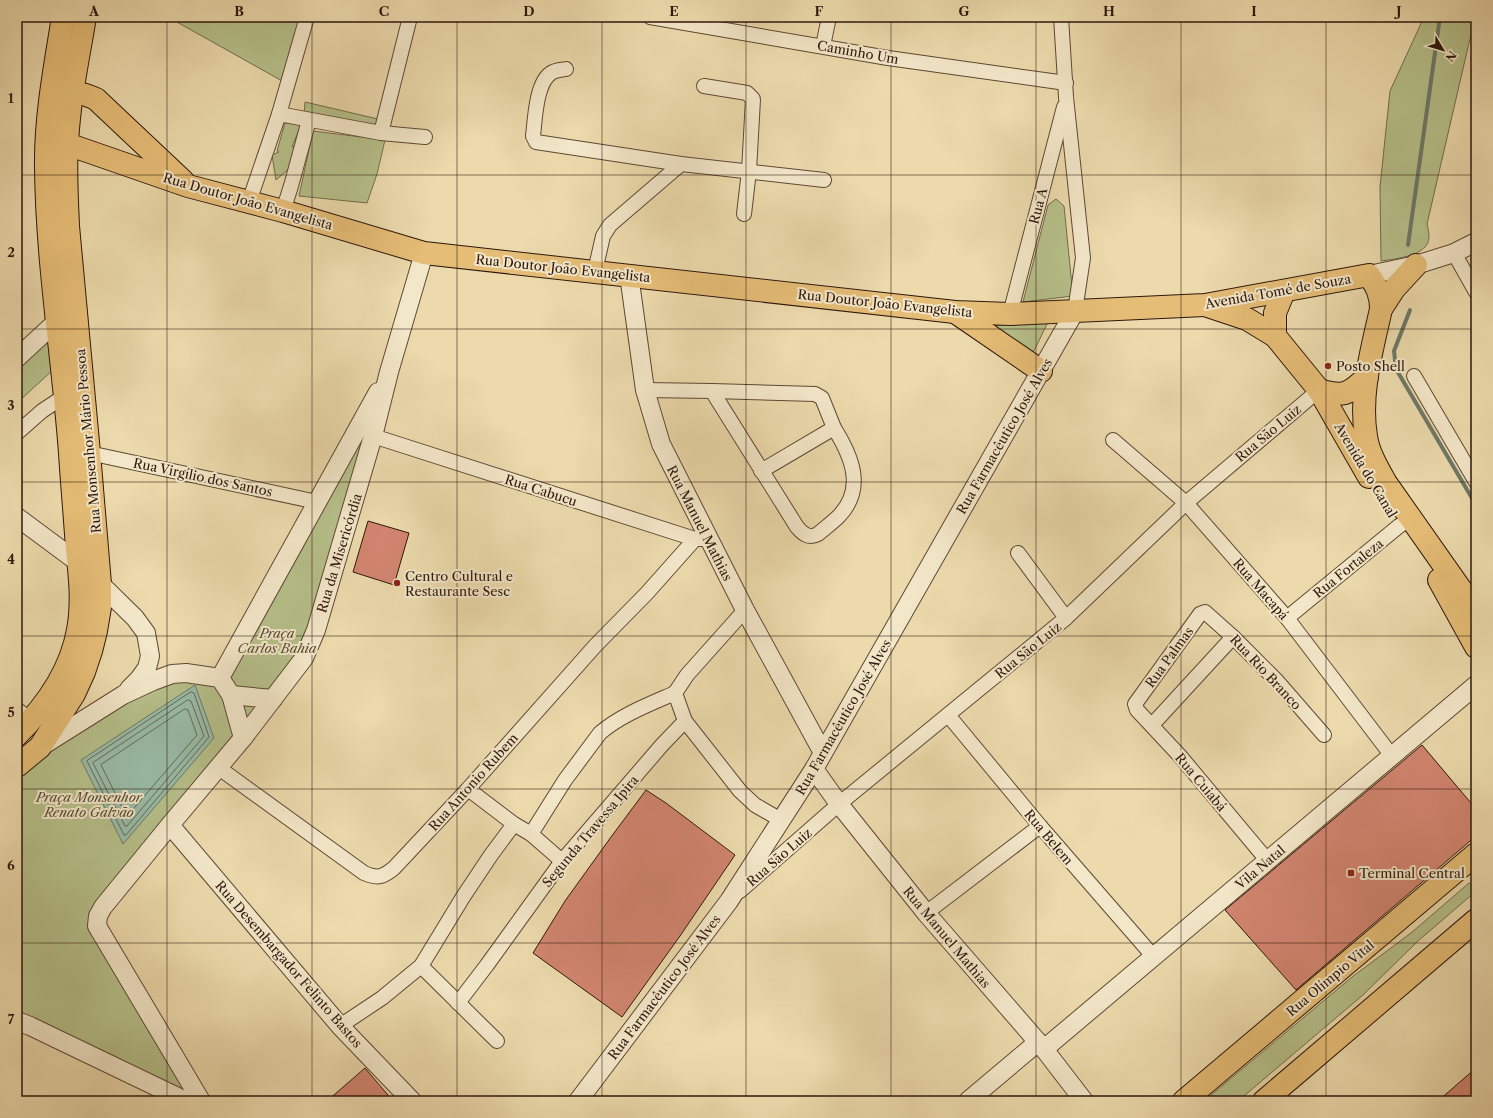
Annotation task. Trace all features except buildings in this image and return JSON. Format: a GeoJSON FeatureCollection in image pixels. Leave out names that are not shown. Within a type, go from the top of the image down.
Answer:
{"type":"FeatureCollection","features":[{"type":"Feature","properties":{"kind":"main road","name":"Rua Monsenhor Mário Pessoa"},"geometry":{"type":"LineString","coordinates":[[17,766],[40,746],[62,713],[84,672],[96,631],[100,607],[100,584],[89,452],[68,226],[51,98],[63,17]]}},
{"type":"Feature","properties":{"kind":"main road","name":"Rua Monsenhor Mário Pessoa"},"geometry":{"type":"LineString","coordinates":[[21,723],[46,700],[62,675],[78,633],[80,617],[81,596],[66,395],[57,321],[46,167],[57,143],[72,92],[85,17]]}},
{"type":"Feature","properties":{"kind":"main road"},"geometry":{"type":"LineString","coordinates":[[51,98],[72,92],[85,94],[96,99],[188,186]]}},
{"type":"Feature","properties":{"kind":"main road","name":"Rua Doutor João Evangelista"},"geometry":{"type":"LineString","coordinates":[[57,143],[188,186],[283,211],[424,253],[955,312],[1010,314],[1074,311]]}},
{"type":"Feature","properties":{"kind":"main road"},"geometry":{"type":"LineString","coordinates":[[1381,309],[1394,288],[1416,266]]}},
{"type":"Feature","properties":{"kind":"main road","name":"Avenida Tomé de Souza"},"geometry":{"type":"LineString","coordinates":[[1074,311],[1205,305],[1370,275]]}},
{"type":"Feature","properties":{"kind":"main road","name":"Avenida do Canal"},"geometry":{"type":"LineString","coordinates":[[1370,275],[1378,288],[1381,298],[1381,309],[1367,377],[1364,415],[1366,437],[1376,465],[1422,555],[1445,590],[1476,647]]}},
{"type":"Feature","properties":{"kind":"main road"},"geometry":{"type":"LineString","coordinates":[[1275,336],[1275,313],[1284,291]]}},
{"type":"Feature","properties":{"kind":"main road","name":"Avenida do Canal"},"geometry":{"type":"LineString","coordinates":[[1205,305],[1247,319],[1275,336],[1319,390],[1366,472],[1476,611]]}},
{"type":"Feature","properties":{"kind":"main road"},"geometry":{"type":"LineString","coordinates":[[955,312],[1041,371]]}},
{"type":"Feature","properties":{"kind":"main road"},"geometry":{"type":"LineString","coordinates":[[1319,390],[1339,395],[1347,393],[1367,377]]}},
{"type":"Feature","properties":{"kind":"main road","name":"Rua Olímpio Vital"},"geometry":{"type":"LineString","coordinates":[[1184,1101],[1472,861]]}},
{"type":"Feature","properties":{"kind":"main road"},"geometry":{"type":"LineString","coordinates":[[1264,1101],[1476,920]]}},
{"type":"Feature","properties":{"kind":"street"},"geometry":{"type":"LineString","coordinates":[[249,202],[279,114],[307,17]]}},
{"type":"Feature","properties":{"kind":"street"},"geometry":{"type":"LineString","coordinates":[[381,133],[410,17]]}},
{"type":"Feature","properties":{"kind":"street","name":"Caminho Um"},"geometry":{"type":"LineString","coordinates":[[650,17],[823,46],[1066,90]]}},
{"type":"Feature","properties":{"kind":"street"},"geometry":{"type":"LineString","coordinates":[[823,46],[828,17]]}},
{"type":"Feature","properties":{"kind":"street","name":"Rua A"},"geometry":{"type":"LineString","coordinates":[[1061,17],[1066,90],[1083,258],[1074,311]]}},
{"type":"Feature","properties":{"kind":"street"},"geometry":{"type":"LineString","coordinates":[[566,69],[552,72],[543,82],[539,94],[533,136],[535,141],[681,164],[824,180]]}},
{"type":"Feature","properties":{"kind":"street"},"geometry":{"type":"LineString","coordinates":[[704,86],[747,93],[753,99],[749,171],[744,214]]}},
{"type":"Feature","properties":{"kind":"street","name":"Rua A"},"geometry":{"type":"LineString","coordinates":[[1010,314],[1066,90]]}},
{"type":"Feature","properties":{"kind":"street"},"geometry":{"type":"LineString","coordinates":[[279,114],[381,133],[425,137]]}},
{"type":"Feature","properties":{"kind":"street"},"geometry":{"type":"LineString","coordinates":[[283,211],[309,120]]}},
{"type":"Feature","properties":{"kind":"street"},"geometry":{"type":"LineString","coordinates":[[595,271],[603,236],[610,225],[681,164]]}},
{"type":"Feature","properties":{"kind":"street","name":"Avenida Tomé de Souza"},"geometry":{"type":"LineString","coordinates":[[1370,275],[1416,266],[1454,253],[1476,242]]}},
{"type":"Feature","properties":{"kind":"street","name":"Rua da Misericórdia"},"geometry":{"type":"LineString","coordinates":[[243,738],[304,658],[316,630],[373,436],[389,372],[424,253]]}},
{"type":"Feature","properties":{"kind":"street"},"geometry":{"type":"LineString","coordinates":[[1454,253],[1476,292]]}},
{"type":"Feature","properties":{"kind":"street","name":"Rua Manuel Mathias"},"geometry":{"type":"LineString","coordinates":[[629,275],[645,390],[661,444],[702,539],[745,610],[823,753]]}},
{"type":"Feature","properties":{"kind":"street","name":"Rua Farmacêutico José Alves"},"geometry":{"type":"LineString","coordinates":[[578,1101],[729,901],[814,769],[1074,311]]}},
{"type":"Feature","properties":{"kind":"street"},"geometry":{"type":"LineString","coordinates":[[17,358],[57,321]]}},
{"type":"Feature","properties":{"kind":"street","name":"Rua da Misericórdia"},"geometry":{"type":"LineString","coordinates":[[220,678],[389,372]]}},
{"type":"Feature","properties":{"kind":"street"},"geometry":{"type":"LineString","coordinates":[[1414,376],[1476,482]]}},
{"type":"Feature","properties":{"kind":"street"},"geometry":{"type":"LineString","coordinates":[[645,390],[712,391],[815,394],[822,398],[834,428],[849,454],[855,478],[854,489],[844,510],[818,534],[808,536],[801,532],[761,471],[712,391]]}},
{"type":"Feature","properties":{"kind":"street","name":"Rua São Luiz"},"geometry":{"type":"LineString","coordinates":[[729,901],[839,804],[1066,618],[1186,502],[1319,390]]}},
{"type":"Feature","properties":{"kind":"street"},"geometry":{"type":"LineString","coordinates":[[17,433],[42,411],[66,395]]}},
{"type":"Feature","properties":{"kind":"street"},"geometry":{"type":"LineString","coordinates":[[761,471],[834,428]]}},
{"type":"Feature","properties":{"kind":"street","name":"Rua Cabucu"},"geometry":{"type":"LineString","coordinates":[[373,436],[702,539]]}},
{"type":"Feature","properties":{"kind":"street","name":"Rua Macapá"},"geometry":{"type":"LineString","coordinates":[[1113,440],[1186,502],[1287,618],[1392,756]]}},
{"type":"Feature","properties":{"kind":"street","name":"Rua Virgílio dos Santos"},"geometry":{"type":"LineString","coordinates":[[89,452],[316,502]]}},
{"type":"Feature","properties":{"kind":"street"},"geometry":{"type":"LineString","coordinates":[[17,517],[78,563],[135,618],[146,633],[150,656],[146,668],[139,679],[123,695]]}},
{"type":"Feature","properties":{"kind":"street","name":"Rua Fortaleza"},"geometry":{"type":"LineString","coordinates":[[1287,618],[1405,522]]}},
{"type":"Feature","properties":{"kind":"street","name":"Rua Antonio Rubem"},"geometry":{"type":"LineString","coordinates":[[219,768],[364,873],[372,876],[385,875],[394,868],[468,789],[595,646],[702,539]]}},
{"type":"Feature","properties":{"kind":"street"},"geometry":{"type":"LineString","coordinates":[[1018,553],[1066,618]]}},
{"type":"Feature","properties":{"kind":"street"},"geometry":{"type":"LineString","coordinates":[[531,834],[565,780],[600,733],[630,714],[675,693],[687,675],[745,610]]}},
{"type":"Feature","properties":{"kind":"street","name":"Rua Rio Branco"},"geometry":{"type":"LineString","coordinates":[[1205,612],[1233,637],[1277,681],[1324,736]]}},
{"type":"Feature","properties":{"kind":"street","name":"Rua Palmas"},"geometry":{"type":"LineString","coordinates":[[1135,704],[1200,614],[1205,612]]}},
{"type":"Feature","properties":{"kind":"street"},"geometry":{"type":"LineString","coordinates":[[1152,725],[1233,637]]}},
{"type":"Feature","properties":{"kind":"street"},"geometry":{"type":"LineString","coordinates":[[40,746],[123,695],[172,674],[198,674],[220,678],[231,695],[243,738],[103,907],[97,921],[97,926],[202,1101]]}},
{"type":"Feature","properties":{"kind":"street","name":"Vila Natal"},"geometry":{"type":"LineString","coordinates":[[968,1101],[1041,1046],[1152,956],[1476,685]]}},
{"type":"Feature","properties":{"kind":"street"},"geometry":{"type":"LineString","coordinates":[[675,693],[685,721],[740,790],[755,805],[781,820]]}},
{"type":"Feature","properties":{"kind":"street"},"geometry":{"type":"LineString","coordinates":[[231,695],[272,699]]}},
{"type":"Feature","properties":{"kind":"street","name":"Rua Cuiabá"},"geometry":{"type":"LineString","coordinates":[[1135,704],[1136,708],[1185,762],[1267,860]]}},
{"type":"Feature","properties":{"kind":"street","name":"Rua Belem"},"geometry":{"type":"LineString","coordinates":[[948,715],[1040,826],[1152,956]]}},
{"type":"Feature","properties":{"kind":"street","name":"Segunda Travessa Ipira"},"geometry":{"type":"LineString","coordinates":[[458,1003],[562,861],[662,744],[685,721]]}},
{"type":"Feature","properties":{"kind":"street","name":"Rua Manuel Mathias"},"geometry":{"type":"LineString","coordinates":[[814,769],[839,804],[926,913],[1041,1046],[1084,1101]]}},
{"type":"Feature","properties":{"kind":"street"},"geometry":{"type":"LineString","coordinates":[[468,789],[514,824],[531,834],[562,861]]}},
{"type":"Feature","properties":{"kind":"street"},"geometry":{"type":"LineString","coordinates":[[340,1026],[382,998],[421,966],[463,897],[514,824]]}},
{"type":"Feature","properties":{"kind":"street","name":"Rua Desembargador Felinto Bastos"},"geometry":{"type":"LineString","coordinates":[[170,825],[340,1026],[412,1101]]}},
{"type":"Feature","properties":{"kind":"street"},"geometry":{"type":"LineString","coordinates":[[926,913],[1040,826]]}},
{"type":"Feature","properties":{"kind":"street"},"geometry":{"type":"LineString","coordinates":[[421,966],[497,1041]]}},
{"type":"Feature","properties":{"kind":"street"},"geometry":{"type":"LineString","coordinates":[[17,1021],[186,1101]]}},
{"type":"Feature","properties":{"kind":"green space"},"geometry":{"type":"Polygon","coordinates":[[[168,17],[305,17],[284,82],[168,17]]]}},
{"type":"Feature","properties":{"kind":"green space"},"geometry":{"type":"Polygon","coordinates":[[[1424,17],[1475,17],[1427,224],[1429,237],[1428,243],[1418,252],[1402,258],[1381,261],[1380,187],[1390,91],[1424,17]]]}},
{"type":"Feature","properties":{"kind":"green space"},"geometry":{"type":"Polygon","coordinates":[[[305,102],[378,119],[377,129],[304,116],[305,102]]]}},
{"type":"Feature","properties":{"kind":"green space"},"geometry":{"type":"Polygon","coordinates":[[[285,123],[301,125],[292,147],[295,146],[291,167],[276,180],[272,155],[279,152],[277,151],[285,123]]]}},
{"type":"Feature","properties":{"kind":"green space"},"geometry":{"type":"Polygon","coordinates":[[[313,131],[385,140],[377,174],[367,203],[299,196],[313,131]]]}},
{"type":"Feature","properties":{"kind":"green space"},"geometry":{"type":"Polygon","coordinates":[[[1056,199],[1064,206],[1073,296],[1023,302],[1048,205],[1056,199]]]}},
{"type":"Feature","properties":{"kind":"green space"},"geometry":{"type":"Polygon","coordinates":[[[1048,322],[1033,353],[989,326],[1048,322]]]}},
{"type":"Feature","properties":{"kind":"green space"},"geometry":{"type":"Polygon","coordinates":[[[49,334],[55,368],[17,403],[17,365],[49,334]]]}},
{"type":"Feature","properties":{"kind":"green space","name":"Praça Monsenhor Renato Galvão"},"geometry":{"type":"Polygon","coordinates":[[[389,372],[316,630],[239,737],[97,915],[201,1101],[17,1018],[17,771],[41,750],[173,677],[222,681],[389,372]]]}},
{"type":"Feature","properties":{"kind":"green space"},"geometry":{"type":"Polygon","coordinates":[[[1469,883],[1475,886],[1475,892],[1418,941],[1363,995],[1238,1101],[1204,1101],[1352,977],[1411,933],[1469,883]]]}},
{"type":"Feature","properties":{"kind":"water"},"geometry":{"type":"Polygon","coordinates":[[[195,685],[214,738],[123,844],[81,760],[195,685]]]}},
{"type":"Feature","properties":{"kind":"waterway"},"geometry":{"type":"LineString","coordinates":[[1408,245],[1440,17]]}},
{"type":"Feature","properties":{"kind":"waterway"},"geometry":{"type":"LineString","coordinates":[[1410,310],[1394,351],[1396,369],[1476,505]]}},
{"type":"Feature","properties":{"kind":"place","name":"Posto Shell"},"geometry":{"type":"Point","coordinates":[1328,366]}},
{"type":"Feature","properties":{"kind":"place","name":"Centro Cultural e Restaurante Sesc"},"geometry":{"type":"Point","coordinates":[397,583]}},
{"type":"Feature","properties":{"kind":"place","name":"Terminal Central"},"geometry":{"type":"Point","coordinates":[1351,873]}},
{"type":"Feature","properties":{"kind":"park label","name":"Praça Carlos Bahia"},"geometry":{"type":"Point","coordinates":[277,640]}}]}
